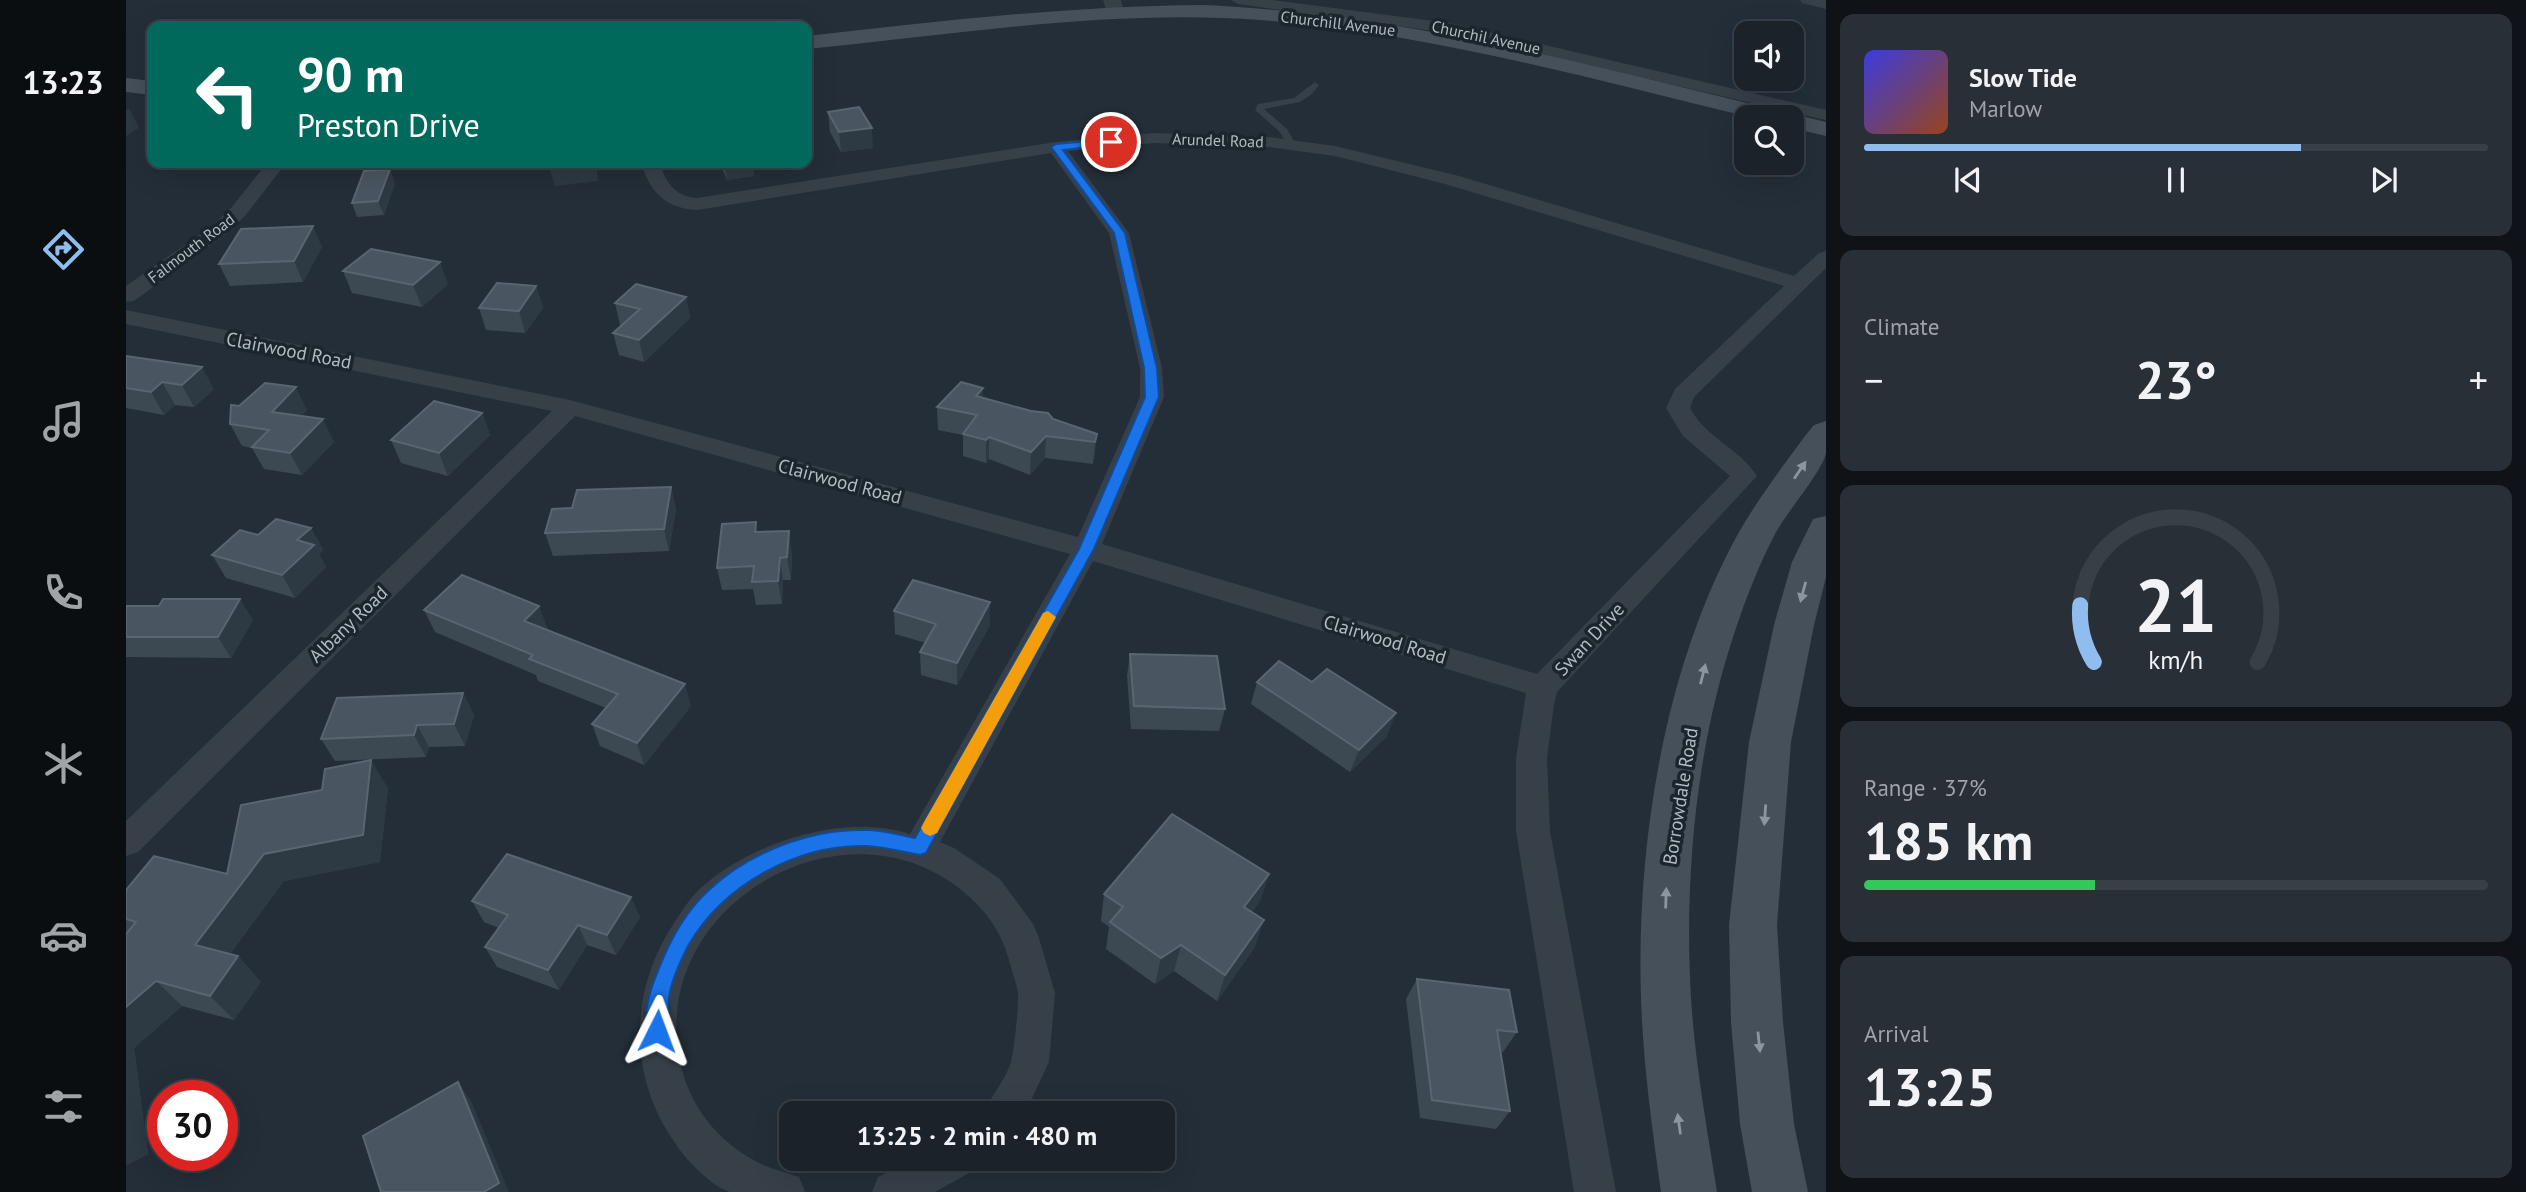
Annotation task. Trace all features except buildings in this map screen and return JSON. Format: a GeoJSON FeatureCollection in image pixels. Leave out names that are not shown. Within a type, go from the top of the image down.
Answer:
{"type":"FeatureCollection","features":[{"type":"Feature","properties":{"kind":"main road"},"geometry":{"type":"LineString","coordinates":[[1044,16],[1088,0]]}},
{"type":"Feature","properties":{"kind":"main road"},"geometry":{"type":"LineString","coordinates":[[1134,0],[1187,12]]}},
{"type":"Feature","properties":{"kind":"main road","name":"Churchill Avenue"},"geometry":{"type":"LineString","coordinates":[[812,42],[1114,6],[1295,17],[1411,33],[1686,89],[1739,105]]}},
{"type":"Feature","properties":{"kind":"main road"},"geometry":{"type":"LineString","coordinates":[[126,85],[147,87]]}},
{"type":"Feature","properties":{"kind":"main road"},"geometry":{"type":"LineString","coordinates":[[1804,124],[1826,129]]}},
{"type":"Feature","properties":{"kind":"main road","name":"Borrowdale Road"},"geometry":{"type":"LineString","coordinates":[[1689,1192],[1671,1066],[1665,971],[1666,892],[1678,785],[1700,688],[1724,603],[1757,533],[1826,432]]}},
{"type":"Feature","properties":{"kind":"main road"},"geometry":{"type":"LineString","coordinates":[[1780,1192],[1767,1124],[1758,1035],[1753,925],[1770,742],[1794,625],[1811,562],[1826,528]]}},
{"type":"Feature","properties":{"kind":"street","name":"Churchil Avenue"},"geometry":{"type":"LineString","coordinates":[[1238,0],[1449,28],[1686,89],[1826,115]]}},
{"type":"Feature","properties":{"kind":"street"},"geometry":{"type":"LineString","coordinates":[[1807,0],[1826,4]]}},
{"type":"Feature","properties":{"kind":"street","name":"Arundel Road"},"geometry":{"type":"LineString","coordinates":[[651,168],[665,197],[677,202],[692,203],[743,198],[1056,147],[1138,139],[1183,138],[1291,145],[1387,162],[1796,283]]}},
{"type":"Feature","properties":{"kind":"street"},"geometry":{"type":"LineString","coordinates":[[920,847],[1086,549],[1149,408],[1153,382],[1119,233],[1056,147]]}},
{"type":"Feature","properties":{"kind":"street","name":"Falmouth Road"},"geometry":{"type":"LineString","coordinates":[[126,296],[219,230],[238,212],[273,168]]}},
{"type":"Feature","properties":{"kind":"street","name":"Swan Drive"},"geometry":{"type":"LineString","coordinates":[[1595,1192],[1533,831],[1530,798],[1537,712],[1544,687],[1744,476],[1735,465],[1699,441],[1684,422],[1678,408],[1683,394],[1826,257]]}},
{"type":"Feature","properties":{"kind":"street","name":"Clairwood Road"},"geometry":{"type":"LineString","coordinates":[[126,317],[570,407],[1086,549],[1544,687]]}},
{"type":"Feature","properties":{"kind":"street","name":"Albany Road"},"geometry":{"type":"LineString","coordinates":[[126,842],[570,407]]}},
{"type":"Feature","properties":{"kind":"street"},"geometry":{"type":"LineString","coordinates":[[784,1192],[761,1187],[708,1154],[672,1107],[656,1050],[659,993],[681,940],[716,896],[761,863],[813,844],[867,838],[920,847],[967,870],[1005,905],[1030,953],[1039,1007],[1029,1064],[1009,1101]]}},
{"type":"Feature","properties":{"kind":"street"},"geometry":{"type":"LineString","coordinates":[[892,1192],[932,1171]]}},
{"type":"Feature","properties":{"kind":"lane"},"geometry":{"type":"LineString","coordinates":[[1291,145],[1284,131],[1259,110],[1266,104],[1296,102],[1306,98],[1315,85]]}},
{"type":"Feature","properties":{"kind":"slow traffic"},"geometry":{"type":"LineString","coordinates":[[930,828],[1048,617]]}},
{"type":"Feature","properties":{"kind":"route"},"geometry":{"type":"LineString","coordinates":[[657,1031],[659,993],[681,940],[716,896],[761,863],[813,844],[867,838],[920,847],[1086,549],[1149,408],[1153,382],[1119,233],[1108,214],[1056,147],[1111,142]]}}]}
